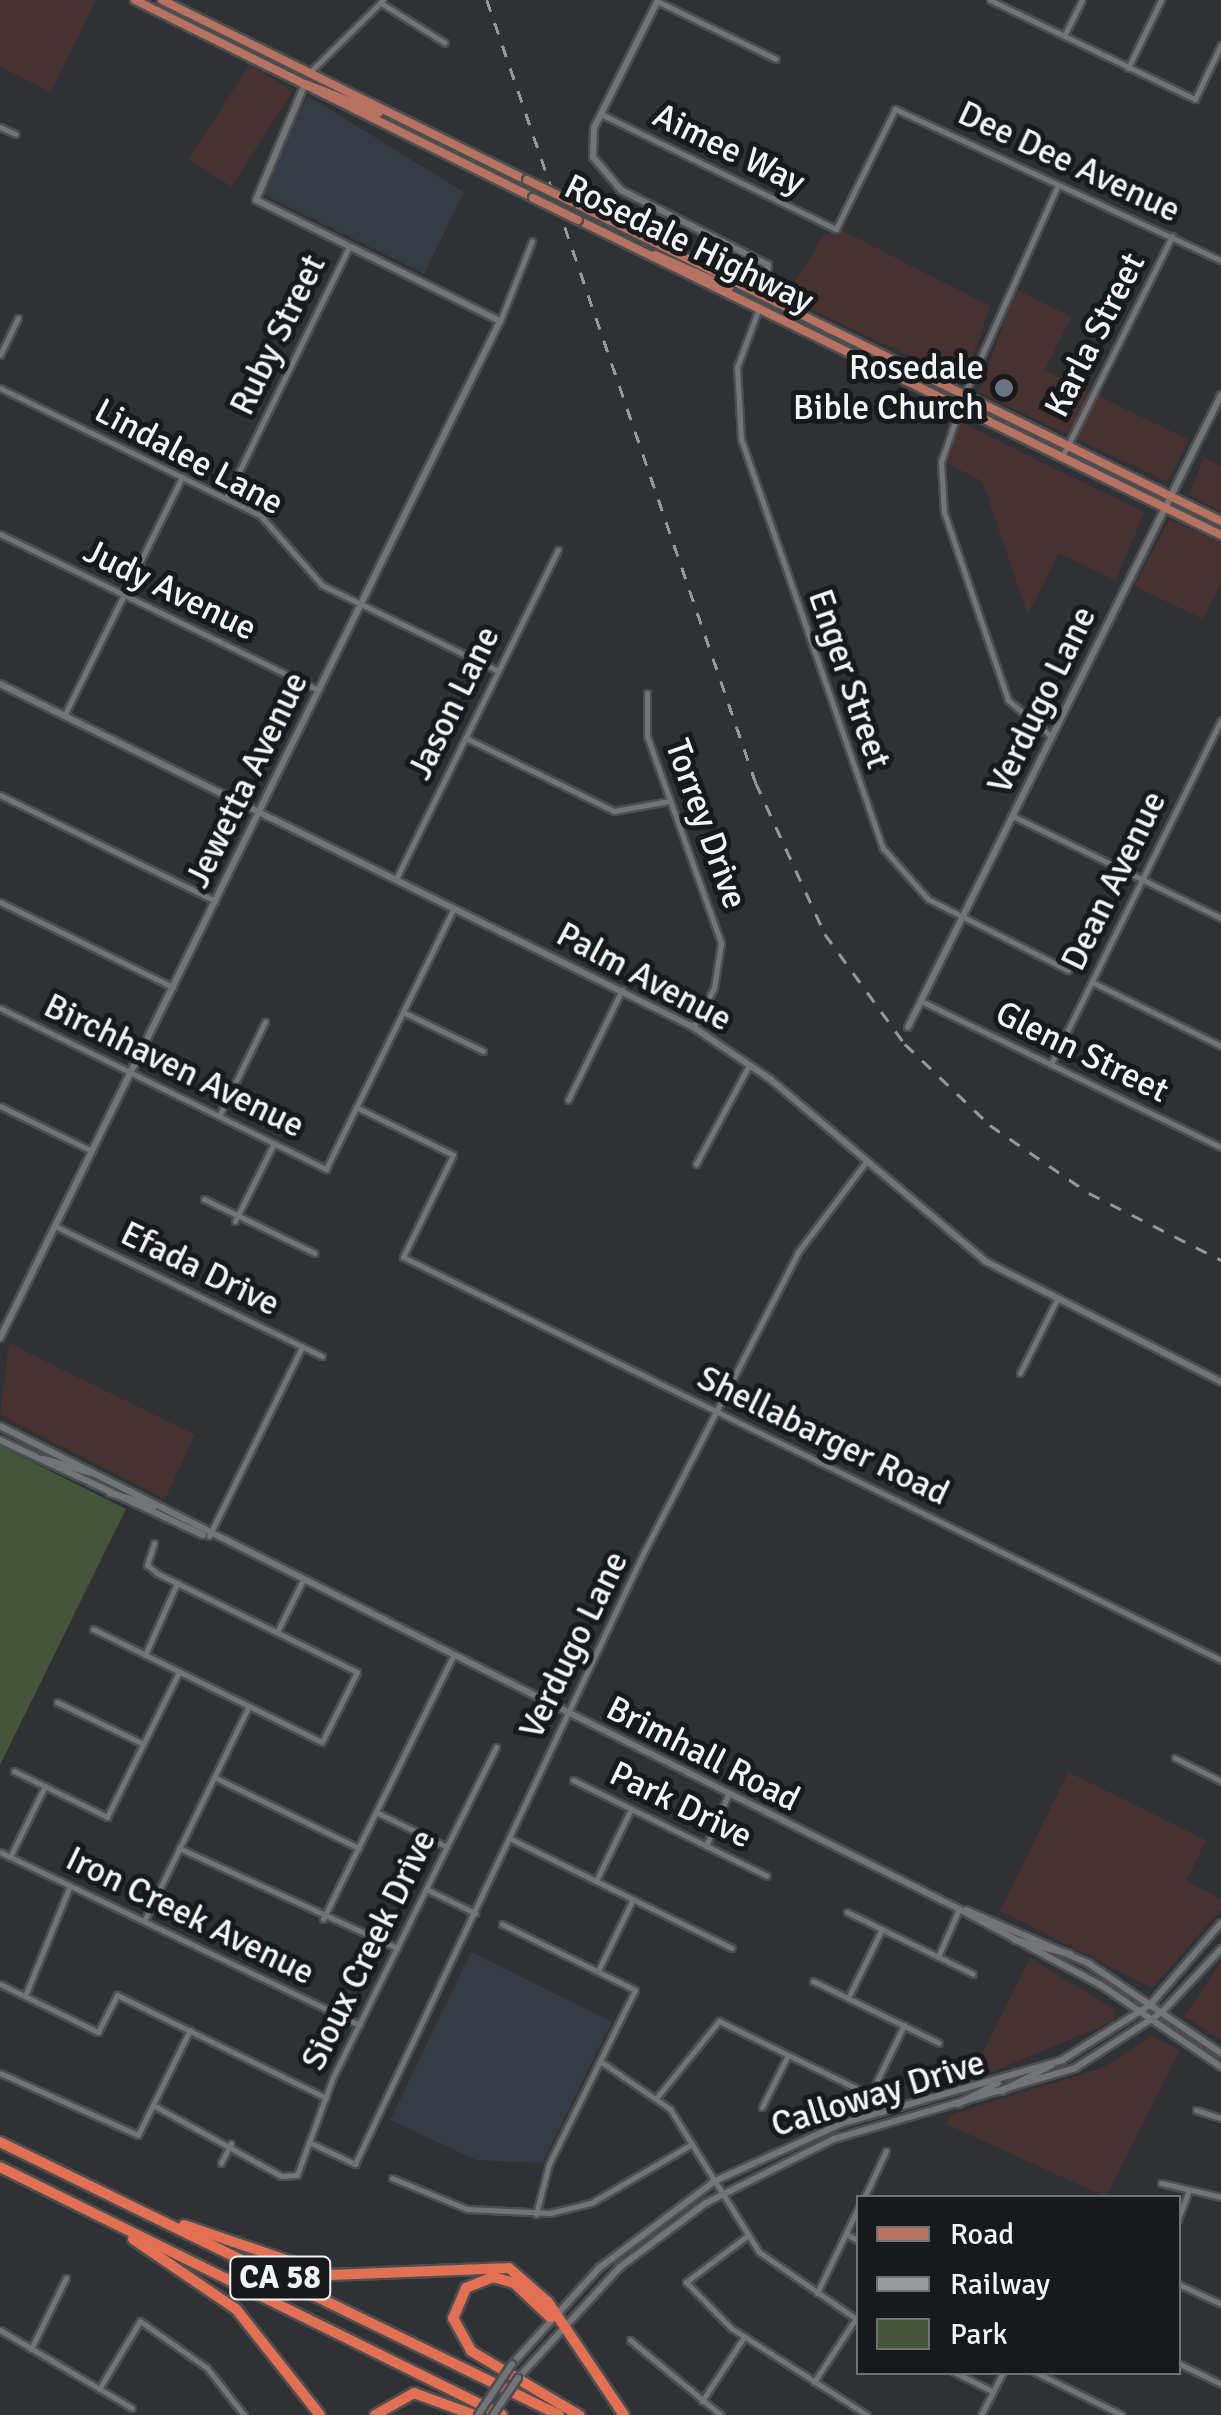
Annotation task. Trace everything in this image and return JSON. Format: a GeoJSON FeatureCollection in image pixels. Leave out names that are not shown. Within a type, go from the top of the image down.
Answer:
{"type":"FeatureCollection","features":[{"type":"Feature","properties":{"kind":"highway","name":"CA 58"},"geometry":{"type":"LineString","coordinates":[[0,2142],[560,2415]]}},
{"type":"Feature","properties":{"kind":"highway","name":"CA 58"},"geometry":{"type":"LineString","coordinates":[[0,2167],[502,2415]]}},
{"type":"Feature","properties":{"kind":"highway"},"geometry":{"type":"LineString","coordinates":[[126,2204],[330,2276],[503,2266],[562,2323],[624,2415]]}},
{"type":"Feature","properties":{"kind":"highway"},"geometry":{"type":"LineString","coordinates":[[108,2222],[226,2300],[320,2415]]}},
{"type":"Feature","properties":{"kind":"highway"},"geometry":{"type":"LineString","coordinates":[[553,2314],[514,2283],[493,2277],[466,2288],[453,2318],[471,2351],[579,2415]]}},
{"type":"Feature","properties":{"kind":"highway"},"geometry":{"type":"LineString","coordinates":[[375,2415],[407,2393],[476,2415]]}},
{"type":"Feature","properties":{"kind":"main road","name":"Rosedale Highway"},"geometry":{"type":"LineString","coordinates":[[134,0],[1221,534]]}},
{"type":"Feature","properties":{"kind":"main road","name":"Rosedale Highway"},"geometry":{"type":"LineString","coordinates":[[162,0],[1221,521]]}},
{"type":"Feature","properties":{"kind":"main road"},"geometry":{"type":"LineString","coordinates":[[228,46],[310,72]]}},
{"type":"Feature","properties":{"kind":"main road"},"geometry":{"type":"LineString","coordinates":[[305,84],[434,135]]}},
{"type":"Feature","properties":{"kind":"main road"},"geometry":{"type":"LineString","coordinates":[[646,254],[764,297]]}},
{"type":"Feature","properties":{"kind":"main road"},"geometry":{"type":"LineString","coordinates":[[758,308],[834,332]]}},
{"type":"Feature","properties":{"kind":"main road"},"geometry":{"type":"LineString","coordinates":[[881,368],[964,395]]}},
{"type":"Feature","properties":{"kind":"main road"},"geometry":{"type":"LineString","coordinates":[[960,406],[1014,421]]}},
{"type":"Feature","properties":{"kind":"street"},"geometry":{"type":"LineString","coordinates":[[764,297],[772,276],[766,264],[606,179],[592,148],[600,114],[658,0],[776,60]]}},
{"type":"Feature","properties":{"kind":"street"},"geometry":{"type":"LineString","coordinates":[[990,0],[1195,99],[1221,45]]}},
{"type":"Feature","properties":{"kind":"street"},"geometry":{"type":"LineString","coordinates":[[1064,36],[1082,0]]}},
{"type":"Feature","properties":{"kind":"street"},"geometry":{"type":"LineString","coordinates":[[1128,68],[1161,0]]}},
{"type":"Feature","properties":{"kind":"street"},"geometry":{"type":"LineString","coordinates":[[310,72],[382,1],[444,43]]}},
{"type":"Feature","properties":{"kind":"street"},"geometry":{"type":"LineString","coordinates":[[305,84],[256,200],[500,321]]}},
{"type":"Feature","properties":{"kind":"street","name":"Dee Dee Avenue"},"geometry":{"type":"LineString","coordinates":[[836,230],[896,109],[1057,188],[1221,260]]}},
{"type":"Feature","properties":{"kind":"street","name":"Aimee Way"},"geometry":{"type":"LineString","coordinates":[[600,114],[836,230]]}},
{"type":"Feature","properties":{"kind":"street"},"geometry":{"type":"LineString","coordinates":[[0,126],[16,134]]}},
{"type":"Feature","properties":{"kind":"street"},"geometry":{"type":"LineString","coordinates":[[964,395],[1057,188]]}},
{"type":"Feature","properties":{"kind":"street","name":"Karla Street"},"geometry":{"type":"LineString","coordinates":[[1062,456],[1172,236]]}},
{"type":"Feature","properties":{"kind":"street","name":"Jewetta Avenue"},"geometry":{"type":"LineString","coordinates":[[0,1338],[500,321],[532,241]]}},
{"type":"Feature","properties":{"kind":"street","name":"Ruby Street"},"geometry":{"type":"LineString","coordinates":[[226,498],[349,247]]}},
{"type":"Feature","properties":{"kind":"street","name":"Enger Street"},"geometry":{"type":"LineString","coordinates":[[758,308],[736,381],[741,439],[876,835],[906,881],[962,918],[1068,970]]}},
{"type":"Feature","properties":{"kind":"street"},"geometry":{"type":"LineString","coordinates":[[0,355],[18,318]]}},
{"type":"Feature","properties":{"kind":"street","name":"Lindalee Lane"},"geometry":{"type":"LineString","coordinates":[[0,388],[226,498],[277,528],[316,580],[498,672]]}},
{"type":"Feature","properties":{"kind":"street","name":"Verdugo Lane"},"geometry":{"type":"LineString","coordinates":[[908,1028],[1221,395]]}},
{"type":"Feature","properties":{"kind":"street"},"geometry":{"type":"LineString","coordinates":[[960,406],[941,462],[944,512],[1008,700],[1052,737]]}},
{"type":"Feature","properties":{"kind":"street"},"geometry":{"type":"LineString","coordinates":[[64,716],[182,477]]}},
{"type":"Feature","properties":{"kind":"street","name":"Judy Avenue"},"geometry":{"type":"LineString","coordinates":[[0,534],[318,690]]}},
{"type":"Feature","properties":{"kind":"street","name":"Jason Lane"},"geometry":{"type":"LineString","coordinates":[[396,879],[558,550]]}},
{"type":"Feature","properties":{"kind":"street","name":"Palm Avenue"},"geometry":{"type":"LineString","coordinates":[[0,684],[693,1026],[750,1064],[966,1248],[1056,1301],[1221,1382]]}},
{"type":"Feature","properties":{"kind":"street","name":"Torrey Drive"},"geometry":{"type":"LineString","coordinates":[[647,693],[645,727],[720,943],[714,988],[693,1026]]}},
{"type":"Feature","properties":{"kind":"street","name":"Dean Avenue"},"geometry":{"type":"LineString","coordinates":[[1051,1064],[1221,720]]}},
{"type":"Feature","properties":{"kind":"street"},"geometry":{"type":"LineString","coordinates":[[465,738],[614,811],[669,801]]}},
{"type":"Feature","properties":{"kind":"street"},"geometry":{"type":"LineString","coordinates":[[1,798],[215,901]]}},
{"type":"Feature","properties":{"kind":"street"},"geometry":{"type":"LineString","coordinates":[[1013,816],[1221,918]]}},
{"type":"Feature","properties":{"kind":"street"},"geometry":{"type":"LineString","coordinates":[[0,902],[173,987]]}},
{"type":"Feature","properties":{"kind":"street"},"geometry":{"type":"LineString","coordinates":[[356,1108],[454,908]]}},
{"type":"Feature","properties":{"kind":"street"},"geometry":{"type":"LineString","coordinates":[[1092,982],[1221,1046]]}},
{"type":"Feature","properties":{"kind":"street"},"geometry":{"type":"LineString","coordinates":[[568,1100],[622,990]]}},
{"type":"Feature","properties":{"kind":"street","name":"Glenn Street"},"geometry":{"type":"LineString","coordinates":[[922,1001],[1221,1147]]}},
{"type":"Feature","properties":{"kind":"street","name":"Birchhaven Avenue"},"geometry":{"type":"LineString","coordinates":[[0,1008],[326,1169],[356,1108]]}},
{"type":"Feature","properties":{"kind":"street"},"geometry":{"type":"LineString","coordinates":[[403,1012],[482,1051]]}},
{"type":"Feature","properties":{"kind":"street"},"geometry":{"type":"LineString","coordinates":[[219,1116],[265,1022]]}},
{"type":"Feature","properties":{"kind":"street"},"geometry":{"type":"LineString","coordinates":[[696,1164],[750,1064]]}},
{"type":"Feature","properties":{"kind":"street"},"geometry":{"type":"LineString","coordinates":[[0,1106],[92,1151]]}},
{"type":"Feature","properties":{"kind":"street","name":"Shellabarger Road"},"geometry":{"type":"LineString","coordinates":[[356,1108],[454,1155],[404,1257],[1221,1660]]}},
{"type":"Feature","properties":{"kind":"street"},"geometry":{"type":"LineString","coordinates":[[235,1221],[274,1143]]}},
{"type":"Feature","properties":{"kind":"street","name":"Verdugo Lane"},"geometry":{"type":"LineString","coordinates":[[313,2144],[355,2164],[567,1714],[808,1234],[866,1163]]}},
{"type":"Feature","properties":{"kind":"street"},"geometry":{"type":"LineString","coordinates":[[204,1198],[235,1221],[314,1253]]}},
{"type":"Feature","properties":{"kind":"street","name":"Efada Drive"},"geometry":{"type":"LineString","coordinates":[[56,1226],[322,1356]]}},
{"type":"Feature","properties":{"kind":"street"},"geometry":{"type":"LineString","coordinates":[[1020,1373],[1056,1301]]}},
{"type":"Feature","properties":{"kind":"street"},"geometry":{"type":"LineString","coordinates":[[209,1536],[302,1347]]}},
{"type":"Feature","properties":{"kind":"street","name":"Brimhall Road"},"geometry":{"type":"LineString","coordinates":[[0,1426],[160,1506],[209,1536]]}},
{"type":"Feature","properties":{"kind":"street","name":"Brimhall Road"},"geometry":{"type":"LineString","coordinates":[[0,1440],[110,1494],[209,1536],[959,1908],[1070,1954],[1221,2053]]}},
{"type":"Feature","properties":{"kind":"street"},"geometry":{"type":"LineString","coordinates":[[38,1458],[94,1472]]}},
{"type":"Feature","properties":{"kind":"street"},"geometry":{"type":"LineString","coordinates":[[110,1494],[160,1506]]}},
{"type":"Feature","properties":{"kind":"street"},"geometry":{"type":"LineString","coordinates":[[93,1629],[322,1742],[357,1672],[147,1565],[154,1543]]}},
{"type":"Feature","properties":{"kind":"street"},"geometry":{"type":"LineString","coordinates":[[277,1632],[302,1582]]}},
{"type":"Feature","properties":{"kind":"street"},"geometry":{"type":"LineString","coordinates":[[145,1655],[178,1583]]}},
{"type":"Feature","properties":{"kind":"street"},"geometry":{"type":"LineString","coordinates":[[323,1919],[452,1656]]}},
{"type":"Feature","properties":{"kind":"street"},"geometry":{"type":"LineString","coordinates":[[14,1771],[107,1817],[179,1672]]}},
{"type":"Feature","properties":{"kind":"street"},"geometry":{"type":"LineString","coordinates":[[57,1702],[143,1744]]}},
{"type":"Feature","properties":{"kind":"street"},"geometry":{"type":"LineString","coordinates":[[144,1919],[249,1706]]}},
{"type":"Feature","properties":{"kind":"street","name":"Sioux Creek Drive"},"geometry":{"type":"LineString","coordinates":[[231,2143],[294,2177],[313,2144],[326,2098],[359,2025],[496,1747]]}},
{"type":"Feature","properties":{"kind":"street"},"geometry":{"type":"LineString","coordinates":[[1174,1758],[1221,1781]]}},
{"type":"Feature","properties":{"kind":"street"},"geometry":{"type":"LineString","coordinates":[[214,1777],[358,1848]]}},
{"type":"Feature","properties":{"kind":"street","name":"Park Drive"},"geometry":{"type":"LineString","coordinates":[[573,1780],[767,1876]]}},
{"type":"Feature","properties":{"kind":"street"},"geometry":{"type":"LineString","coordinates":[[10,1857],[45,1786]]}},
{"type":"Feature","properties":{"kind":"street"},"geometry":{"type":"LineString","coordinates":[[706,1846],[728,1795]]}},
{"type":"Feature","properties":{"kind":"street"},"geometry":{"type":"LineString","coordinates":[[596,1880],[631,1809]]}},
{"type":"Feature","properties":{"kind":"street"},"geometry":{"type":"LineString","coordinates":[[376,1812],[446,1847]]}},
{"type":"Feature","properties":{"kind":"street"},"geometry":{"type":"LineString","coordinates":[[510,1839],[732,1948]]}},
{"type":"Feature","properties":{"kind":"street"},"geometry":{"type":"LineString","coordinates":[[180,1848],[323,1919],[397,1948]]}},
{"type":"Feature","properties":{"kind":"street","name":"Iron Creek Avenue"},"geometry":{"type":"LineString","coordinates":[[0,1852],[359,2025]]}},
{"type":"Feature","properties":{"kind":"street"},"geometry":{"type":"LineString","coordinates":[[24,1996],[70,1886]]}},
{"type":"Feature","properties":{"kind":"street"},"geometry":{"type":"LineString","coordinates":[[426,1889],[475,1913]]}},
{"type":"Feature","properties":{"kind":"street"},"geometry":{"type":"LineString","coordinates":[[598,1971],[633,1899]]}},
{"type":"Feature","properties":{"kind":"street"},"geometry":{"type":"LineString","coordinates":[[938,1956],[959,1908]]}},
{"type":"Feature","properties":{"kind":"street","name":"Brimhall Road"},"geometry":{"type":"LineString","coordinates":[[959,1908],[1139,2013],[1221,2067]]}},
{"type":"Feature","properties":{"kind":"street"},"geometry":{"type":"LineString","coordinates":[[848,1912],[973,1974]]}},
{"type":"Feature","properties":{"kind":"street","name":"Calloway Drive"},"geometry":{"type":"LineString","coordinates":[[476,2415],[553,2314],[715,2181],[844,2123],[1052,2064],[1150,2005],[1221,1923]]}},
{"type":"Feature","properties":{"kind":"street"},"geometry":{"type":"LineString","coordinates":[[502,1924],[635,1990],[544,2176],[536,2214]]}},
{"type":"Feature","properties":{"kind":"street"},"geometry":{"type":"LineString","coordinates":[[848,1998],[882,1929]]}},
{"type":"Feature","properties":{"kind":"street"},"geometry":{"type":"LineString","coordinates":[[1009,1939],[1070,1954]]}},
{"type":"Feature","properties":{"kind":"street","name":"Calloway Drive"},"geometry":{"type":"LineString","coordinates":[[492,2415],[562,2323],[637,2251],[722,2194],[834,2139],[1000,2094],[1075,2068],[1162,2013],[1221,1949]]}},
{"type":"Feature","properties":{"kind":"street"},"geometry":{"type":"LineString","coordinates":[[813,1981],[939,2042]]}},
{"type":"Feature","properties":{"kind":"street"},"geometry":{"type":"LineString","coordinates":[[0,1984],[98,2032],[116,1994],[326,2098]]}},
{"type":"Feature","properties":{"kind":"street"},"geometry":{"type":"LineString","coordinates":[[658,2096],[719,2020],[870,2095],[904,2025]]}},
{"type":"Feature","properties":{"kind":"street"},"geometry":{"type":"LineString","coordinates":[[0,2073],[138,2135],[190,2030]]}},
{"type":"Feature","properties":{"kind":"street"},"geometry":{"type":"LineString","coordinates":[[762,2107],[788,2054]]}},
{"type":"Feature","properties":{"kind":"street"},"geometry":{"type":"LineString","coordinates":[[600,2061],[658,2096],[747,2236],[816,2293],[856,2318]]}},
{"type":"Feature","properties":{"kind":"street"},"geometry":{"type":"LineString","coordinates":[[1000,2094],[1052,2064]]}},
{"type":"Feature","properties":{"kind":"street"},"geometry":{"type":"LineString","coordinates":[[958,2104],[999,2082]]}},
{"type":"Feature","properties":{"kind":"street"},"geometry":{"type":"LineString","coordinates":[[153,2105],[231,2143],[221,2162]]}},
{"type":"Feature","properties":{"kind":"street"},"geometry":{"type":"LineString","coordinates":[[1196,2110],[1221,2118]]}},
{"type":"Feature","properties":{"kind":"street"},"geometry":{"type":"LineString","coordinates":[[392,2178],[467,2209],[536,2214],[591,2203],[692,2144]]}},
{"type":"Feature","properties":{"kind":"street"},"geometry":{"type":"LineString","coordinates":[[865,2195],[886,2151]]}},
{"type":"Feature","properties":{"kind":"street"},"geometry":{"type":"LineString","coordinates":[[1161,2183],[1221,2197]]}},
{"type":"Feature","properties":{"kind":"street"},"geometry":{"type":"LineString","coordinates":[[1181,2211],[1189,2190]]}},
{"type":"Feature","properties":{"kind":"street"},"geometry":{"type":"LineString","coordinates":[[816,2293],[856,2212]]}},
{"type":"Feature","properties":{"kind":"street"},"geometry":{"type":"LineString","coordinates":[[846,2234],[856,2239]]}},
{"type":"Feature","properties":{"kind":"street"},"geometry":{"type":"LineString","coordinates":[[747,2236],[686,2282],[744,2337],[867,2415]]}},
{"type":"Feature","properties":{"kind":"street"},"geometry":{"type":"LineString","coordinates":[[31,2349],[66,2278]]}},
{"type":"Feature","properties":{"kind":"street"},"geometry":{"type":"LineString","coordinates":[[1181,2285],[1221,2304]]}},
{"type":"Feature","properties":{"kind":"street"},"geometry":{"type":"LineString","coordinates":[[814,2382],[856,2320]]}},
{"type":"Feature","properties":{"kind":"street"},"geometry":{"type":"LineString","coordinates":[[99,2389],[140,2322],[207,2368],[244,2415]]}},
{"type":"Feature","properties":{"kind":"street"},"geometry":{"type":"LineString","coordinates":[[0,2330],[132,2408]]}},
{"type":"Feature","properties":{"kind":"street"},"geometry":{"type":"LineString","coordinates":[[702,2402],[744,2337]]}},
{"type":"Feature","properties":{"kind":"street"},"geometry":{"type":"LineString","coordinates":[[630,2340],[721,2415]]}},
{"type":"Feature","properties":{"kind":"street"},"geometry":{"type":"LineString","coordinates":[[1181,2364],[1221,2384]]}},
{"type":"Feature","properties":{"kind":"street"},"geometry":{"type":"LineString","coordinates":[[960,2375],[992,2391]]}},
{"type":"Feature","properties":{"kind":"street"},"geometry":{"type":"LineString","coordinates":[[981,2415],[1001,2375]]}},
{"type":"Feature","properties":{"kind":"street"},"geometry":{"type":"LineString","coordinates":[[1040,2375],[1122,2415]]}},
{"type":"Feature","properties":{"kind":"shaded area"},"geometry":{"type":"Polygon","coordinates":[[[0,0],[96,0],[51,92],[0,67],[0,0]]]}},
{"type":"Feature","properties":{"kind":"shaded area"},"geometry":{"type":"Polygon","coordinates":[[[250,64],[293,92],[231,187],[188,159],[250,64]]]}},
{"type":"Feature","properties":{"kind":"shaded area"},"geometry":{"type":"Polygon","coordinates":[[[308,96],[464,192],[424,274],[258,192],[308,96]]]}},
{"type":"Feature","properties":{"kind":"shaded area"},"geometry":{"type":"Polygon","coordinates":[[[843,231],[990,306],[964,382],[785,297],[824,235],[843,231]]]}},
{"type":"Feature","properties":{"kind":"shaded area"},"geometry":{"type":"Polygon","coordinates":[[[1016,289],[1071,317],[1045,370],[1189,440],[1167,482],[979,392],[1016,289]]]}},
{"type":"Feature","properties":{"kind":"shaded area"},"geometry":{"type":"Polygon","coordinates":[[[958,421],[1144,512],[1116,581],[1059,553],[1028,615],[982,481],[948,464],[958,421]]]}},
{"type":"Feature","properties":{"kind":"shaded area"},"geometry":{"type":"Polygon","coordinates":[[[1204,457],[1221,466],[1221,511],[1189,495],[1204,457]]]}},
{"type":"Feature","properties":{"kind":"shaded area"},"geometry":{"type":"Polygon","coordinates":[[[1169,520],[1221,542],[1221,583],[1203,619],[1134,586],[1169,520]]]}},
{"type":"Feature","properties":{"kind":"shaded area"},"geometry":{"type":"Polygon","coordinates":[[[9,1343],[195,1435],[165,1499],[0,1415],[9,1343]]]}},
{"type":"Feature","properties":{"kind":"shaded area"},"geometry":{"type":"Polygon","coordinates":[[[1068,1772],[1206,1840],[1186,1881],[1221,1899],[1221,1909],[1152,1988],[1000,1911],[1068,1772]]]}},
{"type":"Feature","properties":{"kind":"shaded area"},"geometry":{"type":"Polygon","coordinates":[[[471,1952],[612,2022],[543,2163],[476,2160],[390,2120],[471,1952]]]}},
{"type":"Feature","properties":{"kind":"shaded area"},"geometry":{"type":"Polygon","coordinates":[[[1030,1958],[1114,2009],[1114,2021],[968,2082],[1030,1958]]]}},
{"type":"Feature","properties":{"kind":"shaded area"},"geometry":{"type":"Polygon","coordinates":[[[1221,1963],[1221,2040],[1184,2016],[1221,1963]]]}},
{"type":"Feature","properties":{"kind":"shaded area"},"geometry":{"type":"Polygon","coordinates":[[[1152,2036],[1180,2050],[1107,2195],[946,2124],[950,2115],[1102,2068],[1152,2036]]]}},
{"type":"Feature","properties":{"kind":"green space"},"geometry":{"type":"Polygon","coordinates":[[[0,1446],[126,1509],[0,1765],[0,1446]]]}},
{"type":"Feature","properties":{"kind":"railway"},"geometry":{"type":"LineString","coordinates":[[487,0],[756,783],[825,934],[905,1044],[990,1125],[1089,1193],[1221,1260]]}},
{"type":"Feature","properties":{"kind":"place","name":"Rosedale Bible Church"},"geometry":{"type":"Point","coordinates":[1004,388]}}]}
